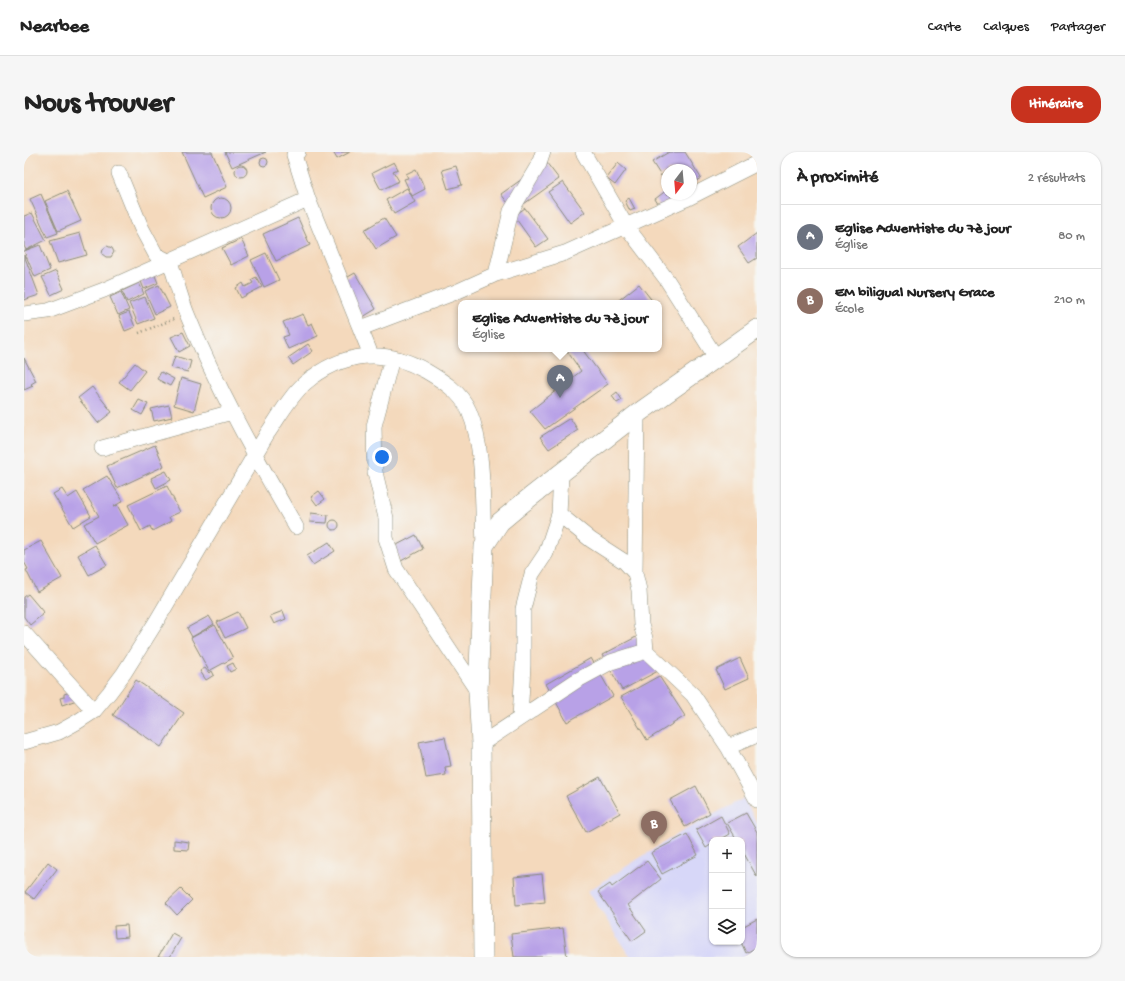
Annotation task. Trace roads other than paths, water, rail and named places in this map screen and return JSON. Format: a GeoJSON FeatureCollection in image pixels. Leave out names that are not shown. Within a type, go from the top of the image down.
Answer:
{"type":"FeatureCollection","features":[{"type":"Feature","properties":{"kind":"street"},"geometry":{"type":"LineString","coordinates":[[298,152],[294,155],[308,199],[371,355]]}},
{"type":"Feature","properties":{"kind":"street"},"geometry":{"type":"LineString","coordinates":[[496,274],[511,211],[539,164],[544,152]]}},
{"type":"Feature","properties":{"kind":"street"},"geometry":{"type":"LineString","coordinates":[[583,152],[626,226],[667,280],[717,359]]}},
{"type":"Feature","properties":{"kind":"street"},"geometry":{"type":"LineString","coordinates":[[361,328],[456,292],[496,274],[565,253],[626,226],[757,163]]}},
{"type":"Feature","properties":{"kind":"street"},"geometry":{"type":"LineString","coordinates":[[119,173],[141,227],[156,255],[170,262],[187,314],[232,412],[254,456],[296,527]]}},
{"type":"Feature","properties":{"kind":"street"},"geometry":{"type":"LineString","coordinates":[[24,314],[48,311],[104,290],[170,262],[308,199]]}},
{"type":"Feature","properties":{"kind":"street"},"geometry":{"type":"LineString","coordinates":[[484,546],[500,522],[524,502],[637,414],[717,359],[757,329]]}},
{"type":"Feature","properties":{"kind":"street"},"geometry":{"type":"LineString","coordinates":[[24,742],[59,732],[94,711],[124,673],[254,456],[290,400],[305,384],[339,362],[356,357],[371,355],[392,358],[414,365],[448,384],[468,409],[476,428],[479,448],[484,546],[478,692],[481,744],[484,957]]}},
{"type":"Feature","properties":{"kind":"street"},"geometry":{"type":"LineString","coordinates":[[392,358],[374,426],[375,472],[386,518],[386,538],[396,569],[478,692]]}},
{"type":"Feature","properties":{"kind":"street"},"geometry":{"type":"LineString","coordinates":[[102,448],[232,412]]}},
{"type":"Feature","properties":{"kind":"street"},"geometry":{"type":"LineString","coordinates":[[637,414],[635,573],[639,590],[641,625],[645,638],[646,651],[693,695],[728,747],[757,800]]}},
{"type":"Feature","properties":{"kind":"street"},"geometry":{"type":"LineString","coordinates":[[520,718],[523,665],[523,609],[532,574],[546,553],[559,514],[561,474]]}},
{"type":"Feature","properties":{"kind":"street"},"geometry":{"type":"LineString","coordinates":[[559,514],[591,540],[625,562],[635,573]]}},
{"type":"Feature","properties":{"kind":"street"},"geometry":{"type":"LineString","coordinates":[[24,633],[94,711]]}},
{"type":"Feature","properties":{"kind":"street"},"geometry":{"type":"LineString","coordinates":[[481,744],[576,681],[611,662],[646,651]]}},
{"type":"Feature","properties":{"kind":"street"},"geometry":{"type":"LineString","coordinates":[[728,747],[757,735]]}},
{"type":"Feature","properties":{"kind":"place","name":"Eglise Adventiste du 7è jour"},"geometry":{"type":"Point","coordinates":[560,398]}},
{"type":"Feature","properties":{"kind":"place","name":"EM biligual Nursery Grace"},"geometry":{"type":"Point","coordinates":[654,844]}}]}
